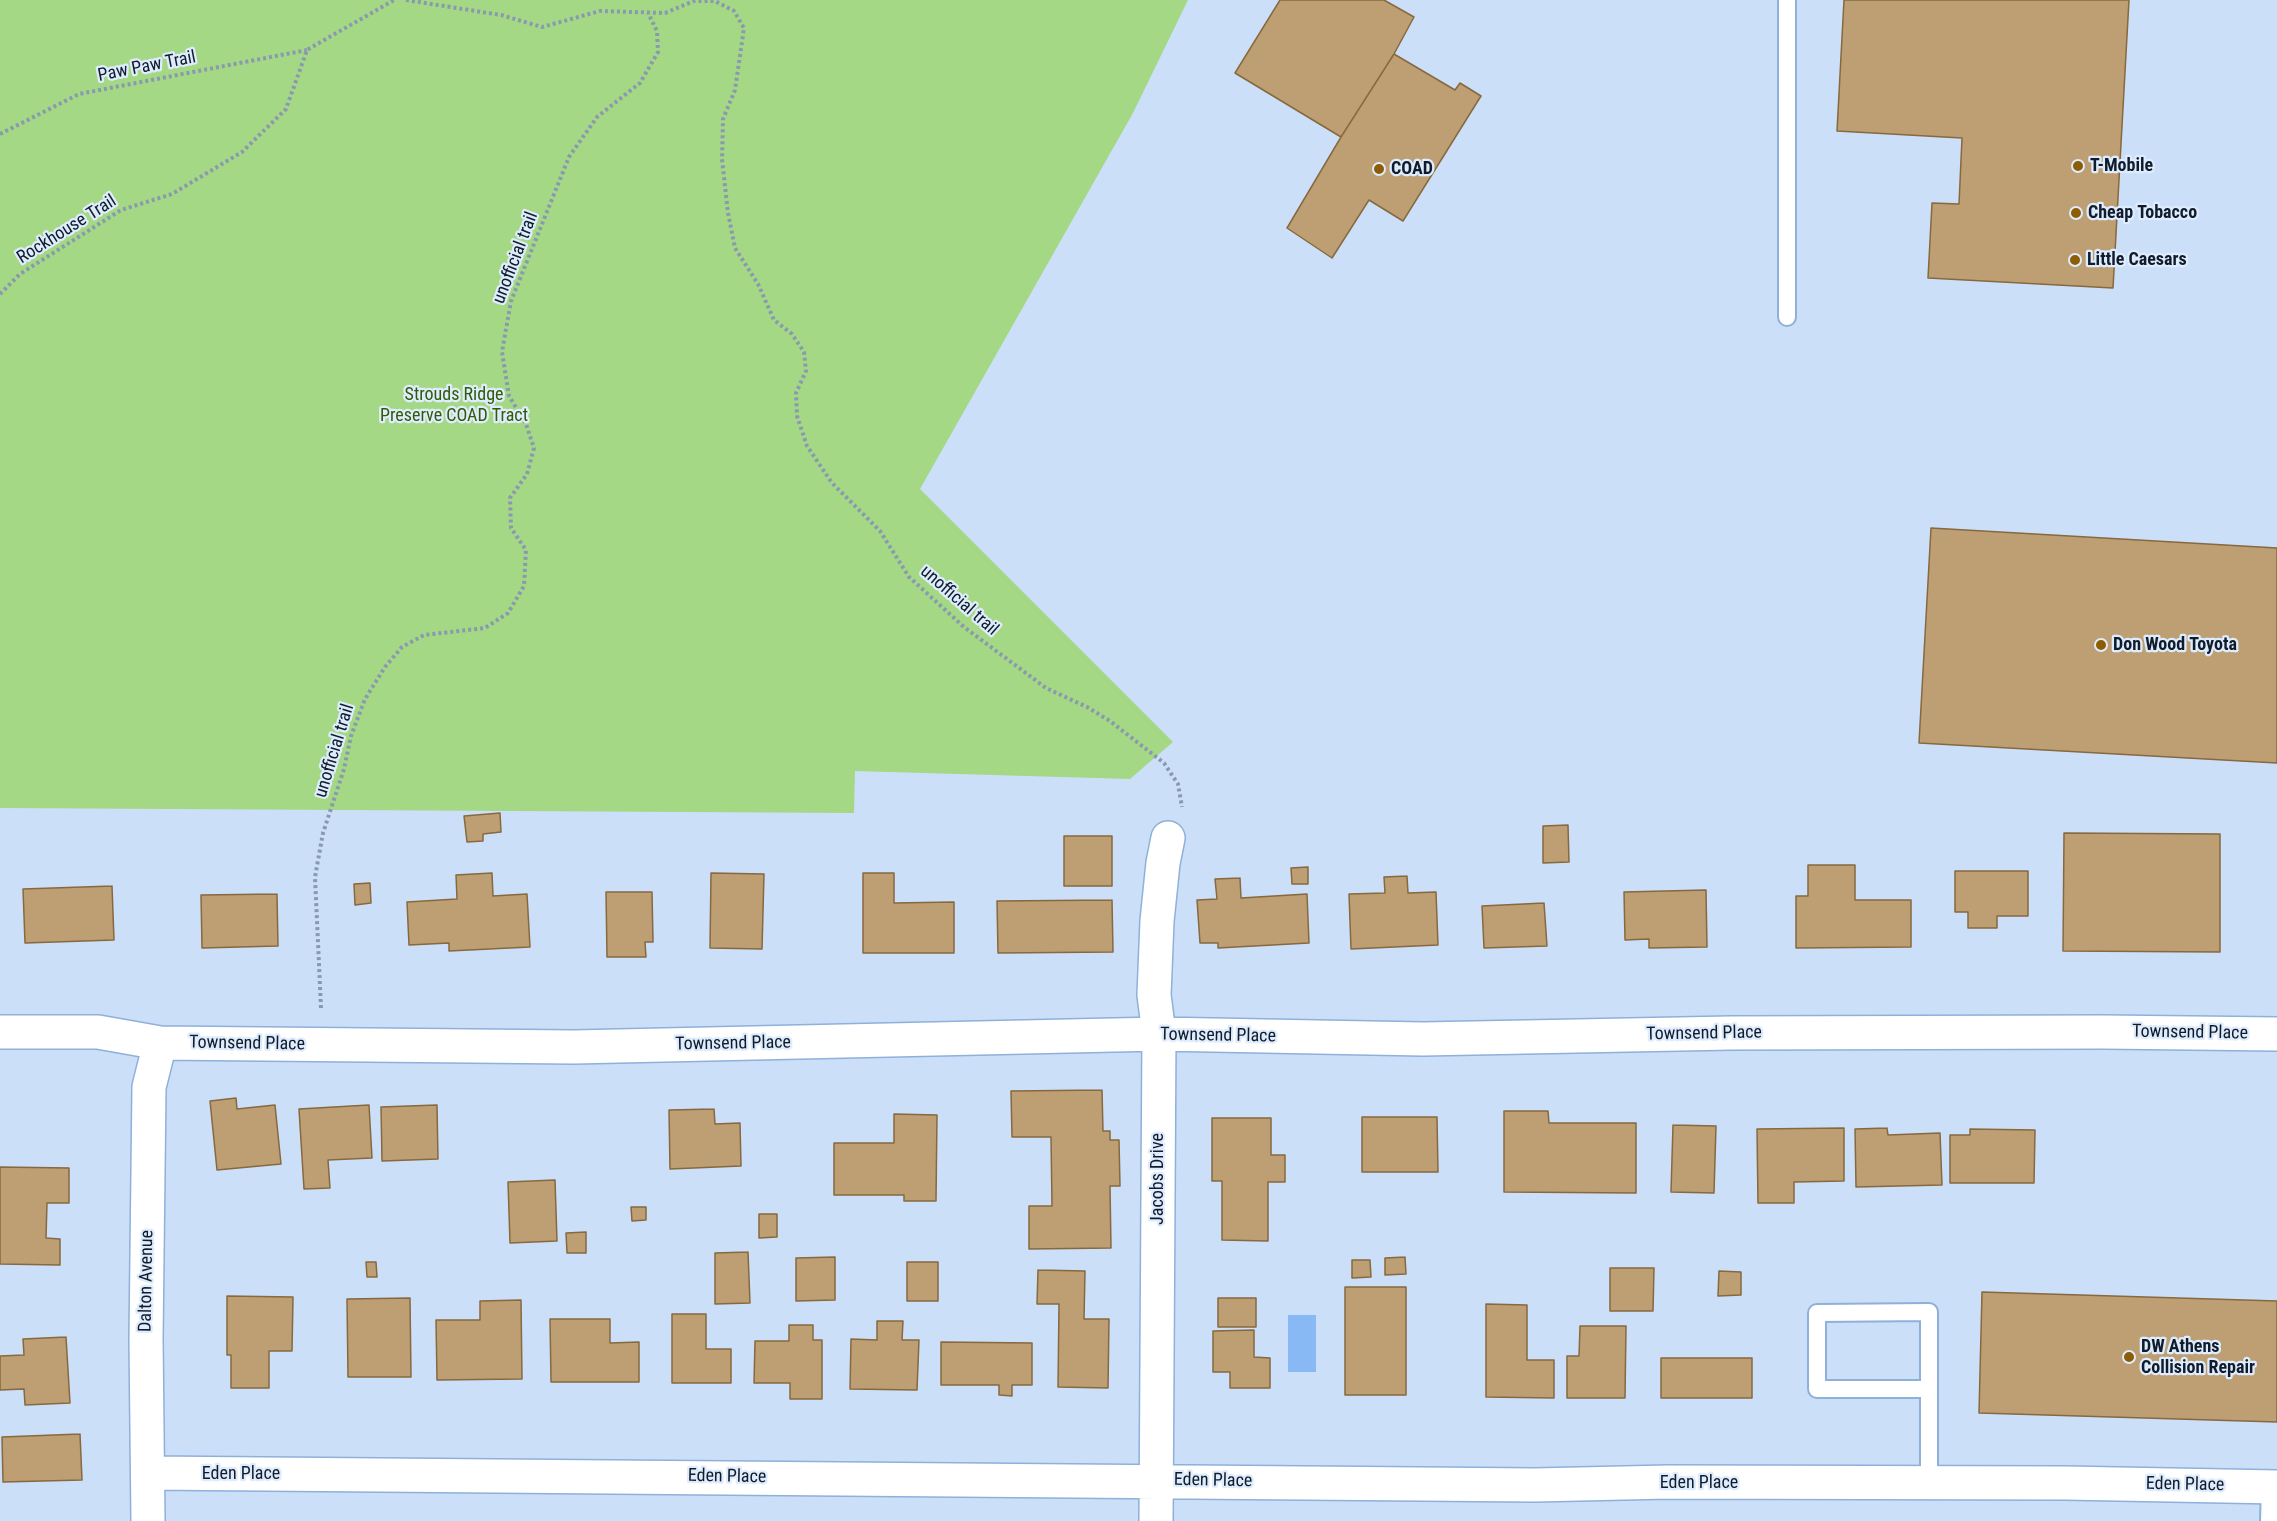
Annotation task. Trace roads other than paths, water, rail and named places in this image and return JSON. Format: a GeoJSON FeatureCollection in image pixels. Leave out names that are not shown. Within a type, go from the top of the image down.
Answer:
{"type":"FeatureCollection","features":[{"type":"Feature","properties":{"kind":"street","name":"Jacobs Drive"},"geometry":{"type":"LineString","coordinates":[[1156,1521],[1159,1034],[1154,995],[1157,921],[1168,838]]}},
{"type":"Feature","properties":{"kind":"street","name":"Townsend Place"},"geometry":{"type":"LineString","coordinates":[[0,1032],[98,1032],[160,1043],[574,1047],[1159,1034],[1423,1039],[1731,1033],[2277,1034]]}},
{"type":"Feature","properties":{"kind":"street","name":"Dalton Avenue"},"geometry":{"type":"LineString","coordinates":[[148,1521],[146,1339],[148,1104],[149,1087],[160,1043]]}},
{"type":"Feature","properties":{"kind":"street","name":"Eden Place"},"geometry":{"type":"LineString","coordinates":[[149,1473],[1524,1485],[1929,1483],[2274,1487]]}},
{"type":"Feature","properties":{"kind":"lane"},"geometry":{"type":"LineString","coordinates":[[1786,0],[1787,317]]}},
{"type":"Feature","properties":{"kind":"lane"},"geometry":{"type":"LineString","coordinates":[[1929,1389],[1817,1389],[1817,1312],[1929,1312],[1929,1389],[1929,1483]]}},
{"type":"Feature","properties":{"kind":"lane"},"geometry":{"type":"LineString","coordinates":[[2269,1521],[2274,1487]]}},
{"type":"Feature","properties":{"kind":"water"},"geometry":{"type":"Polygon","coordinates":[[[1288,1315],[1316,1315],[1316,1372],[1288,1372],[1288,1315]]]}},
{"type":"Feature","properties":{"kind":"place","name":"T-Mobile"},"geometry":{"type":"Point","coordinates":[2078,166]}},
{"type":"Feature","properties":{"kind":"place","name":"COAD"},"geometry":{"type":"Point","coordinates":[1379,169]}},
{"type":"Feature","properties":{"kind":"place","name":"Cheap Tobacco"},"geometry":{"type":"Point","coordinates":[2076,213]}},
{"type":"Feature","properties":{"kind":"place","name":"Little Caesars"},"geometry":{"type":"Point","coordinates":[2075,260]}},
{"type":"Feature","properties":{"kind":"place","name":"Don Wood Toyota"},"geometry":{"type":"Point","coordinates":[2101,645]}},
{"type":"Feature","properties":{"kind":"place","name":"DW Athens Collision Repair"},"geometry":{"type":"Point","coordinates":[2129,1357]}},
{"type":"Feature","properties":{"kind":"park label","name":"Strouds Ridge Preserve COAD Tract"},"geometry":{"type":"Point","coordinates":[454,405]}}]}
